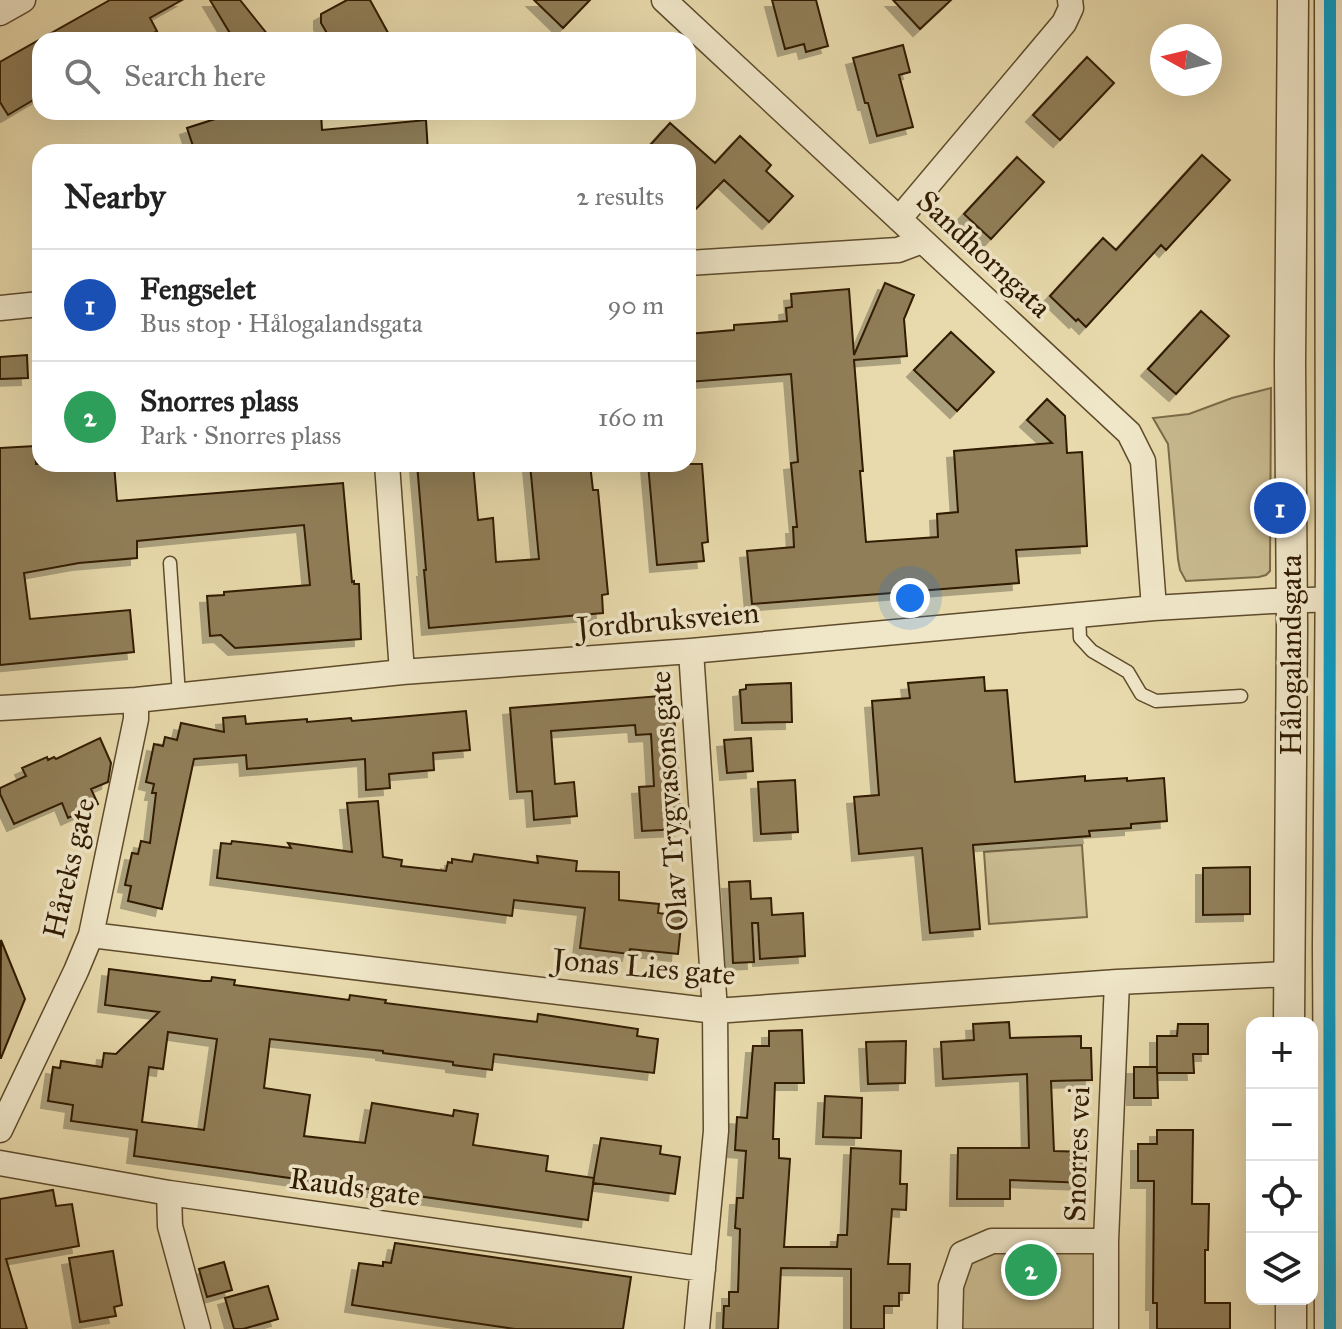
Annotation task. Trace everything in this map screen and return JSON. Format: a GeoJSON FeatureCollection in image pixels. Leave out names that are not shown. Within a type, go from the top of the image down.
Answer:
{"type":"FeatureCollection","features":[{"type":"Feature","properties":{"kind":"street"},"geometry":{"type":"LineString","coordinates":[[0,13],[23,0]]}},
{"type":"Feature","properties":{"kind":"street","name":"Sandhorngata"},"geometry":{"type":"LineString","coordinates":[[664,0],[1129,433],[1143,461],[1154,608]]}},
{"type":"Feature","properties":{"kind":"street"},"geometry":{"type":"LineString","coordinates":[[899,219],[1047,45],[1064,23],[1071,8],[1070,0]]}},
{"type":"Feature","properties":{"kind":"street","name":"Hålogalandsgata"},"geometry":{"type":"LineString","coordinates":[[1289,1017],[1293,0]]}},
{"type":"Feature","properties":{"kind":"street","name":"Hålogalandsgata"},"geometry":{"type":"LineString","coordinates":[[1330,0],[1336,600],[1330,1329]]}},
{"type":"Feature","properties":{"kind":"street"},"geometry":{"type":"LineString","coordinates":[[696,263],[898,250],[922,241]]}},
{"type":"Feature","properties":{"kind":"street"},"geometry":{"type":"LineString","coordinates":[[0,308],[32,305]]}},
{"type":"Feature","properties":{"kind":"street"},"geometry":{"type":"LineString","coordinates":[[388,472],[402,672]]}},
{"type":"Feature","properties":{"kind":"street","name":"Jordbruksveien"},"geometry":{"type":"LineString","coordinates":[[0,708],[136,700],[402,672],[691,651],[1154,608],[1336,600]]}},
{"type":"Feature","properties":{"kind":"street","name":"Olav Trygvasons gate"},"geometry":{"type":"LineString","coordinates":[[691,651],[715,1011],[716,1131],[697,1329]]}},
{"type":"Feature","properties":{"kind":"street","name":"Håreks gate"},"geometry":{"type":"LineString","coordinates":[[0,1130],[91,935],[136,719],[136,700]]}},
{"type":"Feature","properties":{"kind":"street","name":"Jonas Lies gate"},"geometry":{"type":"LineString","coordinates":[[91,935],[715,1011],[1117,982],[1289,974]]}},
{"type":"Feature","properties":{"kind":"street","name":"Snorres vei"},"geometry":{"type":"LineString","coordinates":[[1106,1329],[1106,1241],[1117,982]]}},
{"type":"Feature","properties":{"kind":"street","name":"Rauds gate"},"geometry":{"type":"LineString","coordinates":[[0,1163],[169,1193],[703,1269]]}},
{"type":"Feature","properties":{"kind":"street"},"geometry":{"type":"LineString","coordinates":[[169,1193],[170,1226],[198,1329]]}},
{"type":"Feature","properties":{"kind":"street"},"geometry":{"type":"LineString","coordinates":[[950,1329],[951,1286],[962,1254],[992,1241],[1106,1241]]}},
{"type":"Feature","properties":{"kind":"street"},"geometry":{"type":"LineString","coordinates":[[1291,1305],[1291,1329]]}},
{"type":"Feature","properties":{"kind":"lane"},"geometry":{"type":"LineString","coordinates":[[170,563],[179,695]]}},
{"type":"Feature","properties":{"kind":"lane"},"geometry":{"type":"LineString","coordinates":[[1079,615],[1080,638],[1092,651],[1128,672],[1141,694],[1156,701],[1241,696]]}},
{"type":"Feature","properties":{"kind":"shaded area"},"geometry":{"type":"Polygon","coordinates":[[[1271,388],[1270,571],[1259,577],[1186,581],[1178,559],[1168,444],[1153,418],[1189,414],[1271,388]]]}},
{"type":"Feature","properties":{"kind":"shaded area"},"geometry":{"type":"Polygon","coordinates":[[[1082,845],[1087,917],[989,924],[984,852],[1082,845]]]}},
{"type":"Feature","properties":{"kind":"shaded area"},"geometry":{"type":"Polygon","coordinates":[[[1106,1241],[1106,1329],[950,1329],[962,1254],[1106,1241]]]}},
{"type":"Feature","properties":{"kind":"building"},"geometry":{"type":"Polygon","coordinates":[[[110,0],[182,0],[150,18],[155,32],[53,32],[110,0]]]}},
{"type":"Feature","properties":{"kind":"building"},"geometry":{"type":"Polygon","coordinates":[[[210,0],[240,0],[266,32],[229,32],[210,0]]]}},
{"type":"Feature","properties":{"kind":"building"},"geometry":{"type":"Polygon","coordinates":[[[347,0],[370,0],[388,32],[326,32],[321,23],[321,14],[347,0]]]}},
{"type":"Feature","properties":{"kind":"building"},"geometry":{"type":"Polygon","coordinates":[[[534,0],[590,0],[563,28],[534,0]]]}},
{"type":"Feature","properties":{"kind":"building"},"geometry":{"type":"Polygon","coordinates":[[[772,0],[816,0],[828,46],[806,52],[804,44],[785,49],[772,0]]]}},
{"type":"Feature","properties":{"kind":"building"},"geometry":{"type":"Polygon","coordinates":[[[893,0],[951,0],[920,29],[893,0]]]}},
{"type":"Feature","properties":{"kind":"building"},"geometry":{"type":"Polygon","coordinates":[[[32,44],[32,101],[8,115],[0,102],[0,62],[32,44]]]}},
{"type":"Feature","properties":{"kind":"building"},"geometry":{"type":"Polygon","coordinates":[[[903,45],[910,72],[899,75],[913,127],[877,136],[853,58],[903,45]]]}},
{"type":"Feature","properties":{"kind":"building"},"geometry":{"type":"Polygon","coordinates":[[[1087,57],[1114,83],[1060,140],[1033,115],[1087,57]]]}},
{"type":"Feature","properties":{"kind":"building"},"geometry":{"type":"Polygon","coordinates":[[[212,120],[321,120],[322,130],[426,120],[428,144],[192,144],[187,128],[212,120]]]}},
{"type":"Feature","properties":{"kind":"building"},"geometry":{"type":"Polygon","coordinates":[[[670,123],[694,144],[651,144],[670,123]]]}},
{"type":"Feature","properties":{"kind":"building"},"geometry":{"type":"Polygon","coordinates":[[[740,136],[771,165],[766,171],[793,196],[769,222],[724,180],[696,209],[696,146],[715,163],[740,136]]]}},
{"type":"Feature","properties":{"kind":"building"},"geometry":{"type":"Polygon","coordinates":[[[1202,155],[1230,180],[1166,250],[1161,245],[1086,327],[1078,319],[1076,321],[1050,296],[1103,238],[1116,250],[1202,155]]]}},
{"type":"Feature","properties":{"kind":"building"},"geometry":{"type":"Polygon","coordinates":[[[1017,157],[1044,182],[991,239],[964,214],[1017,157]]]}},
{"type":"Feature","properties":{"kind":"building"},"geometry":{"type":"Polygon","coordinates":[[[885,283],[914,295],[904,319],[907,356],[854,360],[866,542],[938,537],[937,514],[958,512],[954,451],[1052,443],[1027,420],[1047,399],[1065,416],[1067,453],[1082,452],[1087,546],[1016,550],[1019,583],[752,604],[747,551],[794,547],[793,527],[797,527],[791,463],[798,462],[791,374],[696,381],[696,333],[734,330],[734,325],[787,321],[786,308],[792,307],[791,294],[849,289],[854,355],[885,283]]]}},
{"type":"Feature","properties":{"kind":"building"},"geometry":{"type":"Polygon","coordinates":[[[1201,311],[1229,336],[1176,394],[1148,369],[1201,311]]]}},
{"type":"Feature","properties":{"kind":"building"},"geometry":{"type":"Polygon","coordinates":[[[951,332],[994,372],[957,411],[914,370],[951,332]]]}},
{"type":"Feature","properties":{"kind":"building"},"geometry":{"type":"Polygon","coordinates":[[[27,355],[28,378],[0,379],[0,357],[27,355]]]}},
{"type":"Feature","properties":{"kind":"building"},"geometry":{"type":"Polygon","coordinates":[[[32,446],[32,472],[115,472],[117,501],[343,483],[352,582],[359,584],[361,639],[235,648],[221,635],[210,636],[207,596],[310,585],[304,525],[137,541],[137,558],[79,563],[24,573],[30,619],[130,610],[134,652],[0,665],[0,448],[32,446]]]}},
{"type":"Feature","properties":{"kind":"building"},"geometry":{"type":"Polygon","coordinates":[[[696,464],[702,464],[708,542],[702,543],[704,561],[657,565],[649,472],[696,472],[696,464]]]}},
{"type":"Feature","properties":{"kind":"building"},"geometry":{"type":"Polygon","coordinates":[[[418,472],[474,472],[478,520],[493,518],[496,562],[539,559],[531,472],[591,472],[593,490],[598,490],[608,594],[602,595],[603,613],[429,628],[418,472]]]}},
{"type":"Feature","properties":{"kind":"building"},"geometry":{"type":"Polygon","coordinates":[[[984,677],[985,691],[1007,690],[1015,782],[1085,776],[1085,781],[1164,778],[1167,821],[1089,831],[1090,836],[973,845],[980,929],[930,933],[922,848],[859,854],[854,797],[879,795],[872,701],[910,698],[908,683],[984,677]]]}},
{"type":"Feature","properties":{"kind":"building"},"geometry":{"type":"Polygon","coordinates":[[[791,683],[792,722],[742,723],[740,690],[746,689],[746,685],[791,683]]]}},
{"type":"Feature","properties":{"kind":"building"},"geometry":{"type":"Polygon","coordinates":[[[673,695],[681,829],[642,831],[639,787],[654,786],[651,734],[636,735],[635,725],[551,731],[555,784],[574,782],[577,816],[534,820],[532,791],[517,792],[510,708],[673,695]]]}},
{"type":"Feature","properties":{"kind":"building"},"geometry":{"type":"Polygon","coordinates":[[[466,711],[470,750],[433,753],[434,770],[389,774],[390,788],[366,790],[365,759],[247,769],[246,755],[194,759],[162,909],[128,901],[131,886],[125,885],[132,853],[138,854],[141,841],[150,843],[156,793],[152,793],[154,784],[146,782],[154,744],[163,746],[165,737],[177,740],[181,723],[224,732],[223,718],[245,716],[246,724],[307,719],[307,722],[351,718],[352,721],[466,711]]]}},
{"type":"Feature","properties":{"kind":"building"},"geometry":{"type":"Polygon","coordinates":[[[100,738],[111,763],[108,782],[91,789],[98,804],[68,818],[62,803],[14,824],[0,788],[26,776],[22,768],[47,757],[48,760],[56,759],[100,738]]]}},
{"type":"Feature","properties":{"kind":"building"},"geometry":{"type":"Polygon","coordinates":[[[751,738],[753,771],[727,773],[724,740],[751,738]]]}},
{"type":"Feature","properties":{"kind":"building"},"geometry":{"type":"Polygon","coordinates":[[[795,780],[798,832],[761,834],[758,782],[795,780]]]}},
{"type":"Feature","properties":{"kind":"building"},"geometry":{"type":"Polygon","coordinates":[[[378,801],[383,857],[402,860],[401,866],[446,871],[452,859],[472,862],[474,854],[538,863],[537,856],[577,861],[576,871],[619,872],[619,900],[659,904],[658,913],[682,916],[678,954],[630,949],[629,954],[580,948],[585,908],[514,900],[512,916],[217,878],[221,843],[231,844],[232,841],[291,848],[288,843],[352,852],[347,803],[378,801]]]}},
{"type":"Feature","properties":{"kind":"building"},"geometry":{"type":"Polygon","coordinates":[[[1250,867],[1250,914],[1203,915],[1203,868],[1250,867]]]}},
{"type":"Feature","properties":{"kind":"building"},"geometry":{"type":"Polygon","coordinates":[[[750,881],[751,899],[771,898],[772,915],[803,913],[805,956],[760,959],[758,923],[752,923],[754,962],[733,963],[729,882],[750,881]]]}},
{"type":"Feature","properties":{"kind":"building"},"geometry":{"type":"Polygon","coordinates":[[[1,940],[25,999],[0,1058],[1,940]]]}},
{"type":"Feature","properties":{"kind":"building"},"geometry":{"type":"Polygon","coordinates":[[[109,969],[203,981],[211,981],[212,977],[235,980],[234,985],[349,1000],[350,995],[386,1000],[385,1003],[537,1022],[538,1014],[638,1029],[637,1036],[658,1039],[654,1073],[494,1054],[492,1070],[383,1051],[270,1039],[264,1088],[310,1095],[304,1136],[365,1143],[372,1103],[453,1116],[454,1110],[478,1114],[473,1145],[548,1156],[546,1171],[594,1178],[588,1220],[134,1156],[137,1130],[71,1121],[73,1105],[48,1101],[53,1067],[60,1068],[61,1061],[102,1067],[104,1053],[116,1054],[159,1012],[105,1005],[109,969]],[[168,1032],[163,1069],[149,1067],[142,1122],[204,1130],[217,1039],[168,1032]]]}},
{"type":"Feature","properties":{"kind":"building"},"geometry":{"type":"Polygon","coordinates":[[[1009,1022],[1010,1038],[1081,1036],[1081,1048],[1091,1048],[1092,1080],[1051,1081],[1054,1151],[1088,1152],[1087,1183],[1010,1180],[1010,1199],[957,1199],[958,1148],[1029,1148],[1027,1074],[943,1079],[941,1042],[974,1040],[973,1024],[1009,1022]]]}},
{"type":"Feature","properties":{"kind":"building"},"geometry":{"type":"Polygon","coordinates":[[[1178,1024],[1208,1024],[1208,1054],[1193,1054],[1194,1073],[1157,1073],[1157,1036],[1177,1036],[1178,1024]]]}},
{"type":"Feature","properties":{"kind":"building"},"geometry":{"type":"Polygon","coordinates":[[[802,1030],[804,1083],[775,1083],[773,1139],[779,1139],[779,1158],[790,1159],[784,1247],[837,1247],[838,1235],[847,1235],[851,1148],[901,1151],[900,1184],[907,1184],[906,1210],[892,1209],[888,1264],[910,1264],[909,1293],[899,1293],[899,1306],[884,1306],[884,1329],[851,1329],[851,1269],[781,1268],[778,1329],[723,1329],[724,1306],[729,1306],[729,1292],[738,1292],[740,1229],[735,1228],[737,1198],[743,1198],[746,1151],[735,1150],[737,1117],[747,1118],[753,1046],[769,1046],[769,1031],[802,1030]]]}},
{"type":"Feature","properties":{"kind":"building"},"geometry":{"type":"Polygon","coordinates":[[[906,1041],[905,1083],[868,1084],[866,1042],[906,1041]]]}},
{"type":"Feature","properties":{"kind":"building"},"geometry":{"type":"Polygon","coordinates":[[[1134,1067],[1157,1067],[1158,1098],[1134,1098],[1134,1067]]]}},
{"type":"Feature","properties":{"kind":"building"},"geometry":{"type":"Polygon","coordinates":[[[825,1096],[862,1098],[861,1138],[823,1137],[825,1096]]]}},
{"type":"Feature","properties":{"kind":"building"},"geometry":{"type":"Polygon","coordinates":[[[1157,1130],[1193,1130],[1192,1204],[1209,1204],[1205,1303],[1230,1303],[1230,1329],[1157,1329],[1157,1303],[1153,1303],[1154,1181],[1138,1181],[1138,1144],[1157,1144],[1157,1130]]]}},
{"type":"Feature","properties":{"kind":"building"},"geometry":{"type":"Polygon","coordinates":[[[601,1138],[661,1146],[660,1154],[680,1157],[675,1194],[593,1183],[601,1138]]]}},
{"type":"Feature","properties":{"kind":"building"},"geometry":{"type":"Polygon","coordinates":[[[53,1190],[56,1206],[72,1204],[79,1246],[6,1259],[27,1329],[0,1329],[0,1199],[53,1190]]]}},
{"type":"Feature","properties":{"kind":"building"},"geometry":{"type":"Polygon","coordinates":[[[395,1243],[631,1277],[623,1329],[515,1329],[352,1305],[359,1263],[383,1266],[383,1262],[391,1263],[395,1243]]]}},
{"type":"Feature","properties":{"kind":"building"},"geometry":{"type":"Polygon","coordinates":[[[113,1251],[122,1305],[114,1307],[116,1316],[80,1322],[69,1258],[113,1251]]]}},
{"type":"Feature","properties":{"kind":"building"},"geometry":{"type":"Polygon","coordinates":[[[224,1262],[232,1290],[207,1297],[199,1269],[224,1262]]]}},
{"type":"Feature","properties":{"kind":"building"},"geometry":{"type":"Polygon","coordinates":[[[268,1286],[278,1319],[234,1329],[225,1298],[268,1286]]]}},
{"type":"Feature","properties":{"kind":"transit line","name":"2"},"geometry":{"type":"LineString","coordinates":[[1330,0],[1330,1329]]}},
{"type":"Feature","properties":{"kind":"place","name":"Fengselet"},"geometry":{"type":"Point","coordinates":[1280,508]}},
{"type":"Feature","properties":{"kind":"place","name":"Snorres plass"},"geometry":{"type":"Point","coordinates":[1031,1270]}}]}
